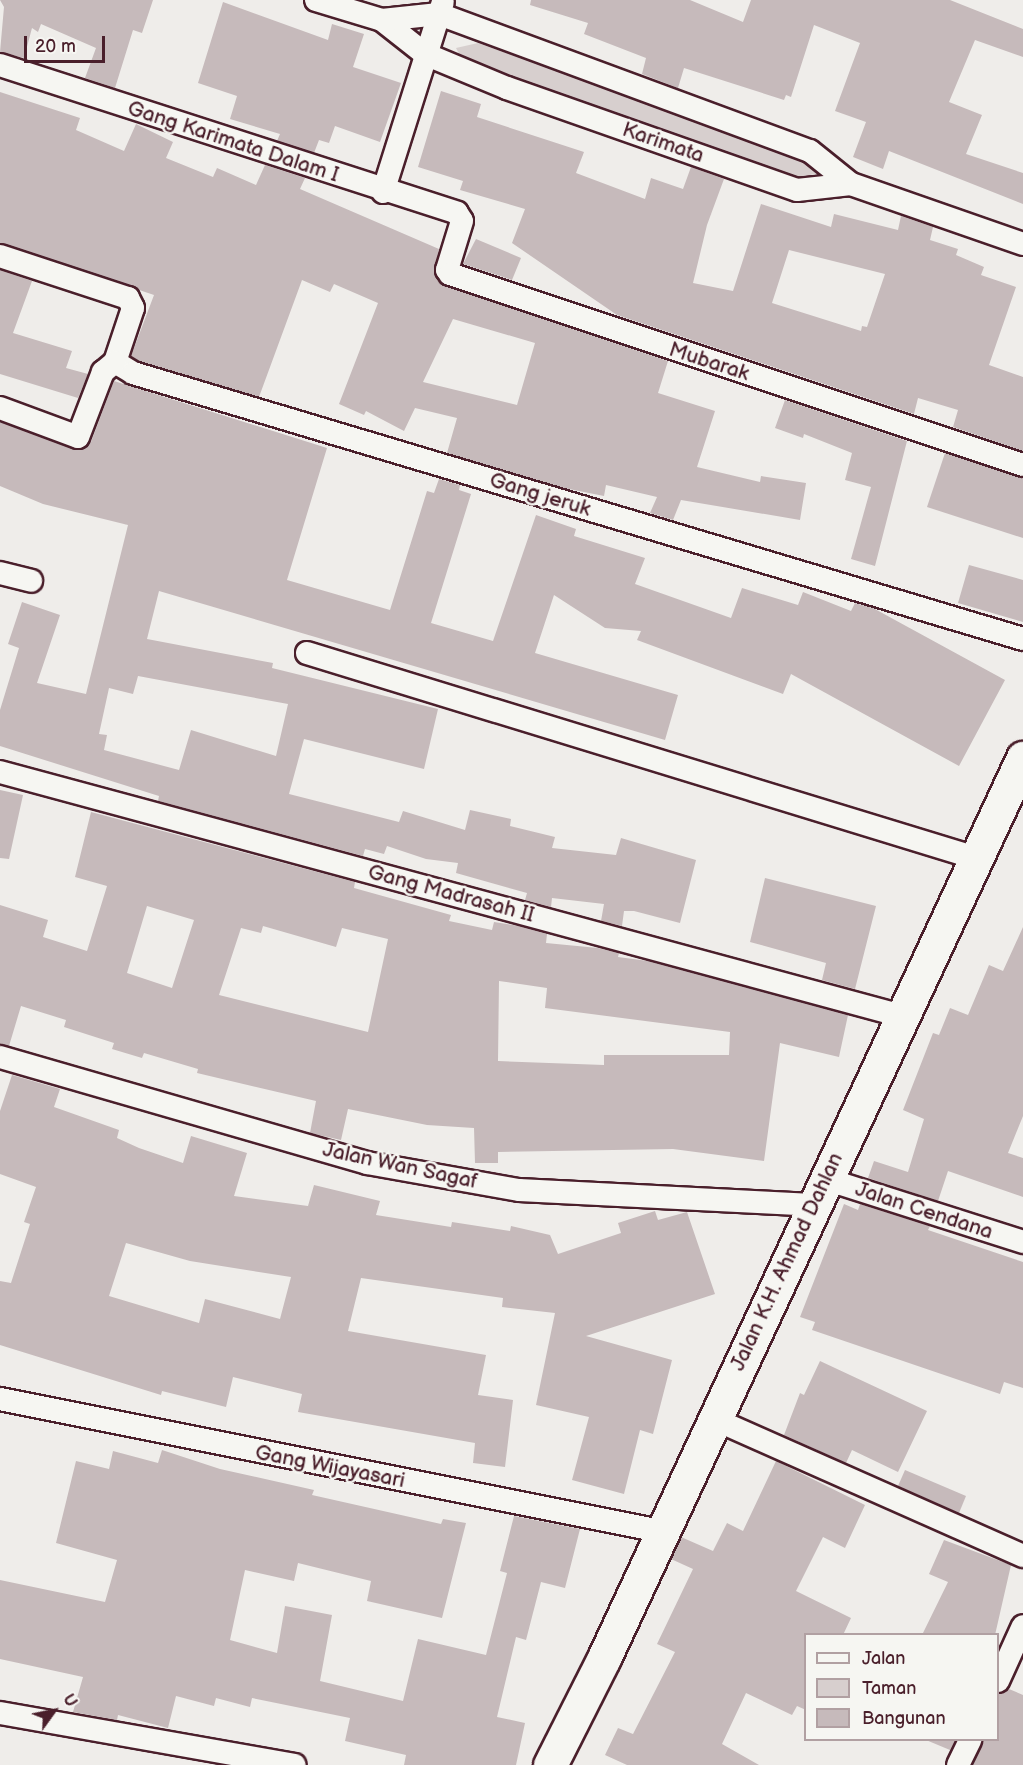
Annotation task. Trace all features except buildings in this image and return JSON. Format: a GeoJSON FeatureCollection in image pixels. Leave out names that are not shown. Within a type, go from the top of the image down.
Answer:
{"type":"FeatureCollection","features":[{"type":"Feature","properties":{"kind":"main road","name":"Jalan K.H. Ahmad Dahlan"},"geometry":{"type":"LineString","coordinates":[[550,1765],[604,1658],[660,1531],[1023,758]]}},
{"type":"Feature","properties":{"kind":"street","name":"Karimata"},"geometry":{"type":"LineString","coordinates":[[316,0],[382,20],[425,54],[507,88],[797,190],[851,184],[1023,244]]}},
{"type":"Feature","properties":{"kind":"street"},"geometry":{"type":"LineString","coordinates":[[382,20],[441,7],[810,151],[851,184]]}},
{"type":"Feature","properties":{"kind":"street"},"geometry":{"type":"LineString","coordinates":[[383,192],[441,7]]}},
{"type":"Feature","properties":{"kind":"street","name":"Gang Karimata Dalam I"},"geometry":{"type":"LineString","coordinates":[[0,65],[383,192],[457,213],[462,221]]}},
{"type":"Feature","properties":{"kind":"street","name":"Mubarak"},"geometry":{"type":"LineString","coordinates":[[462,221],[449,273],[1023,465]]}},
{"type":"Feature","properties":{"kind":"street"},"geometry":{"type":"LineString","coordinates":[[0,256],[128,298],[133,308],[115,363],[104,372],[78,437],[0,408]]}},
{"type":"Feature","properties":{"kind":"street","name":"Gang jeruk"},"geometry":{"type":"LineString","coordinates":[[115,363],[133,373],[1023,639]]}},
{"type":"Feature","properties":{"kind":"street"},"geometry":{"type":"LineString","coordinates":[[0,573],[31,581]]}},
{"type":"Feature","properties":{"kind":"street"},"geometry":{"type":"LineString","coordinates":[[307,653],[976,858]]}},
{"type":"Feature","properties":{"kind":"street","name":"Gang Madrasah II"},"geometry":{"type":"LineString","coordinates":[[0,772],[902,1016]]}},
{"type":"Feature","properties":{"kind":"street","name":"Jalan Wan Sagaf"},"geometry":{"type":"LineString","coordinates":[[0,1057],[367,1164],[519,1190],[819,1192]]}},
{"type":"Feature","properties":{"kind":"street","name":"Jalan Cendana"},"geometry":{"type":"LineString","coordinates":[[819,1192],[1023,1242]]}},
{"type":"Feature","properties":{"kind":"street","name":"Gang Wijayasari"},"geometry":{"type":"LineString","coordinates":[[0,1399],[660,1531]]}},
{"type":"Feature","properties":{"kind":"street"},"geometry":{"type":"LineString","coordinates":[[714,1419],[1023,1556]]}},
{"type":"Feature","properties":{"kind":"street"},"geometry":{"type":"LineString","coordinates":[[999,1679],[1023,1626]]}},
{"type":"Feature","properties":{"kind":"street"},"geometry":{"type":"LineString","coordinates":[[0,1713],[294,1765]]}},
{"type":"Feature","properties":{"kind":"street"},"geometry":{"type":"LineString","coordinates":[[958,1765],[970,1741]]}},
{"type":"Feature","properties":{"kind":"green space"},"geometry":{"type":"Polygon","coordinates":[[[478,43],[800,155],[821,173],[793,178],[466,67],[456,48],[478,43]]]}}]}
